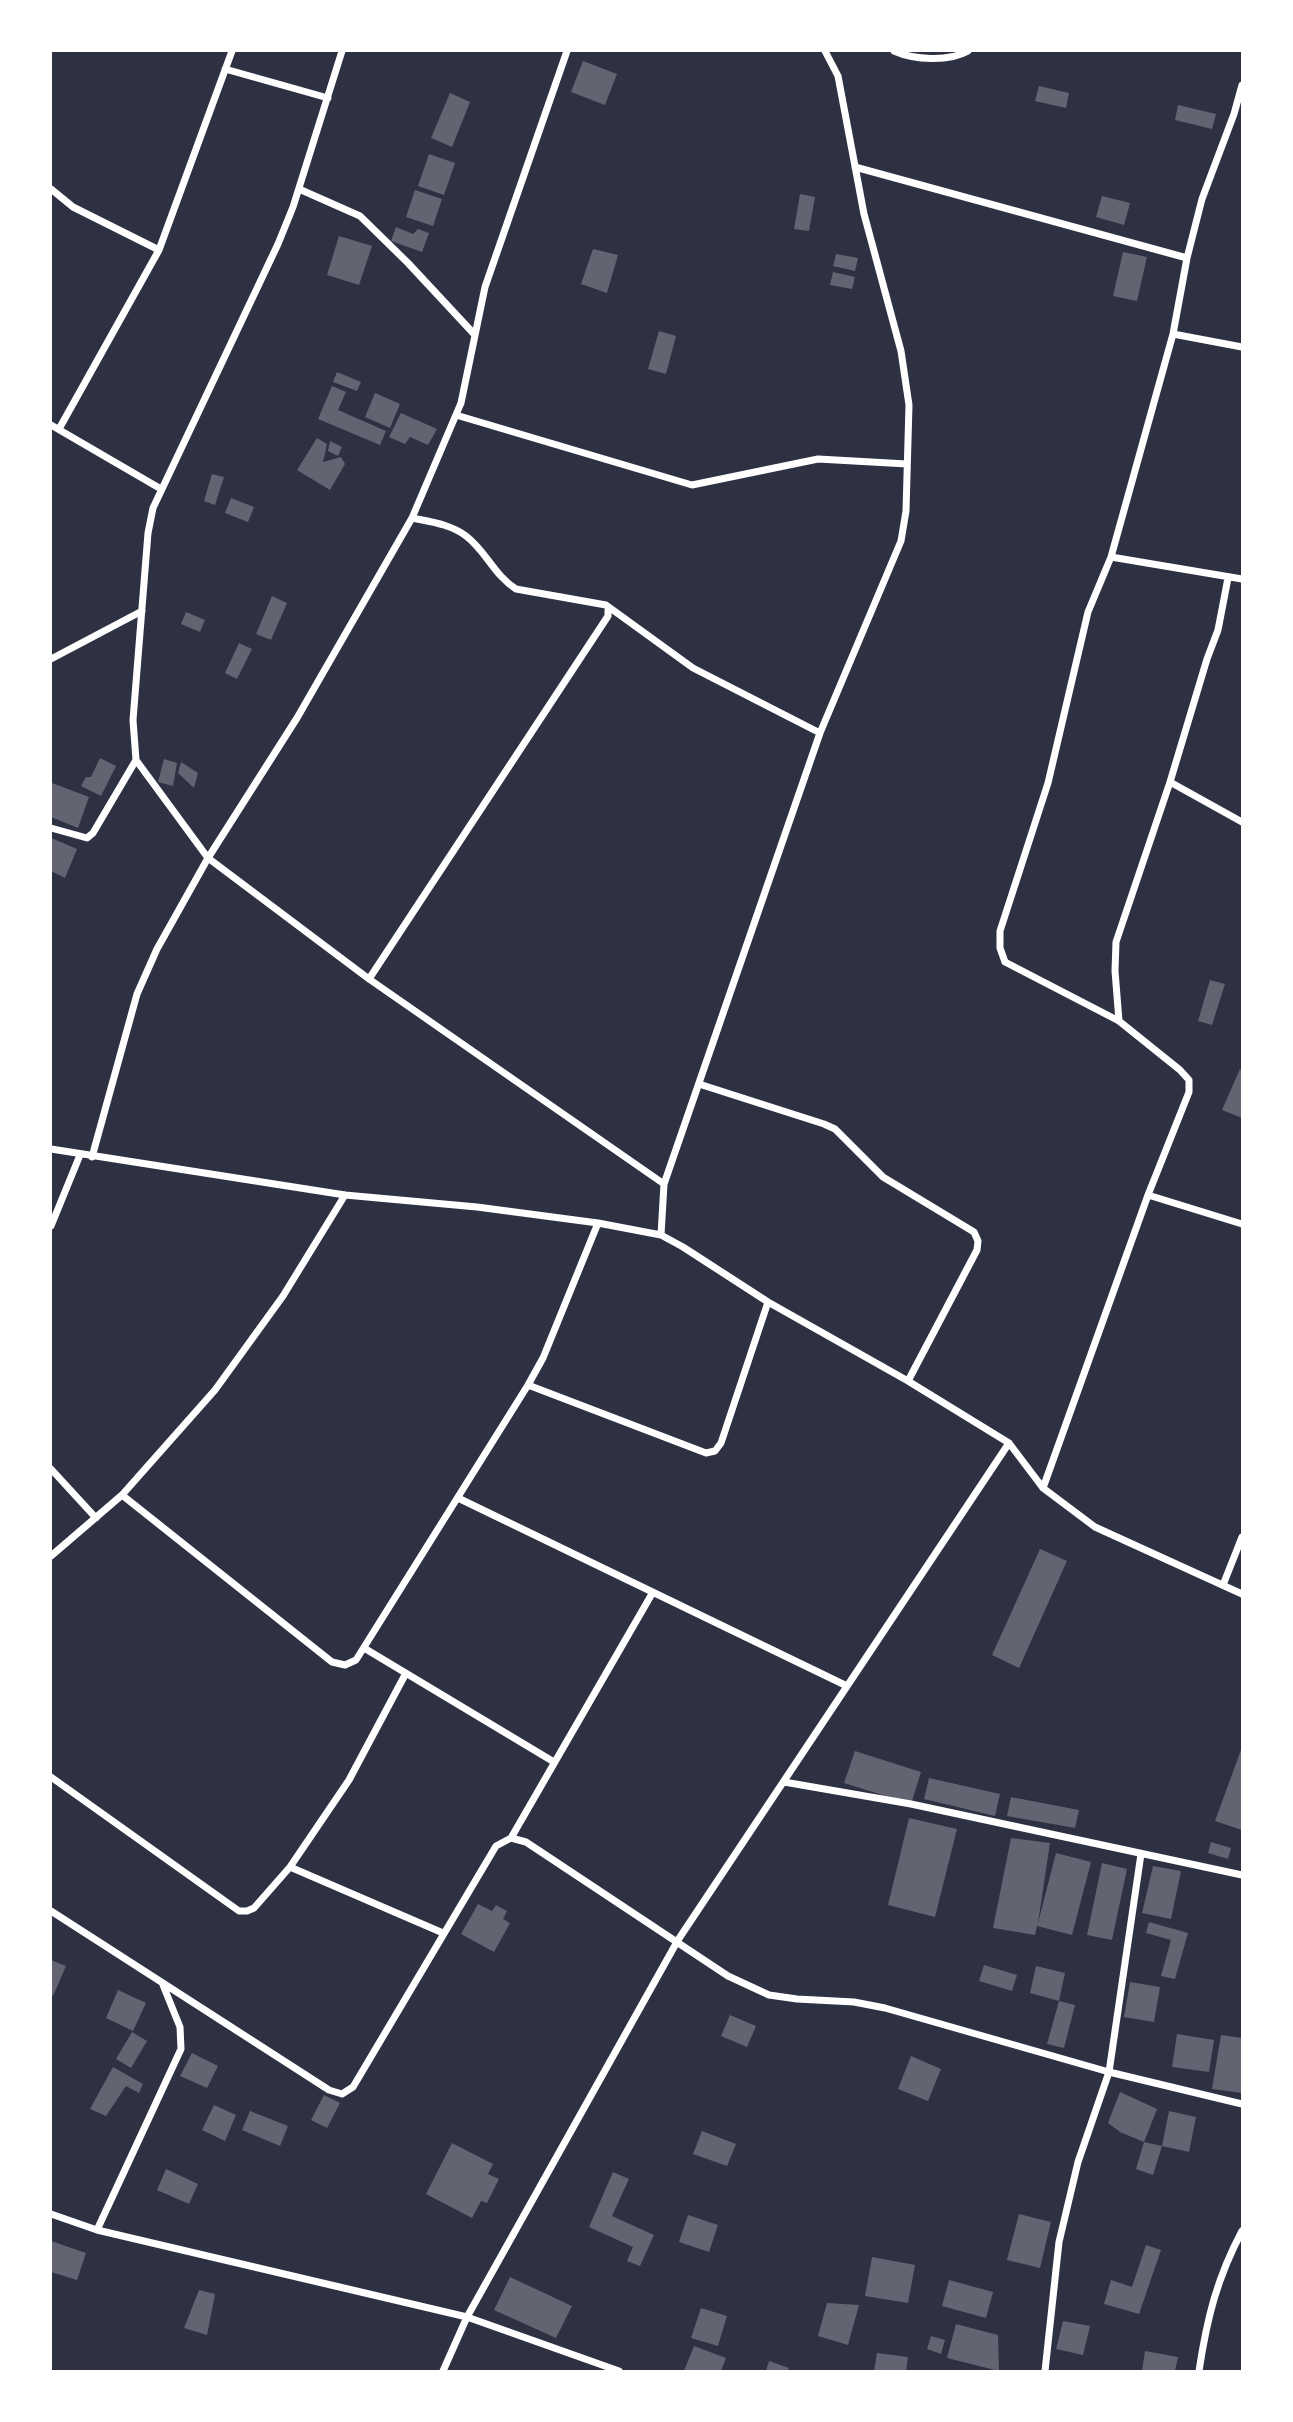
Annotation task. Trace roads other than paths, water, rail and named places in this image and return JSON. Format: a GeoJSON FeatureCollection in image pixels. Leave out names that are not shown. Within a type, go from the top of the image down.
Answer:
{"type":"FeatureCollection","features":[{"type":"Feature","properties":{"kind":"street"},"geometry":{"type":"LineString","coordinates":[[161,489],[54,427],[159,250],[232,51]]}},
{"type":"Feature","properties":{"kind":"street"},"geometry":{"type":"LineString","coordinates":[[342,51],[299,189],[278,244],[153,508],[148,533],[133,720],[136,760],[208,858],[369,979],[664,1184]]}},
{"type":"Feature","properties":{"kind":"street"},"geometry":{"type":"LineString","coordinates":[[92,1157],[137,994],[158,949],[208,858],[297,718],[412,518],[461,403],[485,288],[566,51]]}},
{"type":"Feature","properties":{"kind":"street"},"geometry":{"type":"LineString","coordinates":[[661,1235],[664,1184],[820,733],[901,541],[905,511],[909,405],[901,351],[864,214],[838,76],[825,51]]}},
{"type":"Feature","properties":{"kind":"street"},"geometry":{"type":"LineString","coordinates":[[894,51],[903,55],[928,58],[968,51]]}},
{"type":"Feature","properties":{"kind":"street"},"geometry":{"type":"LineString","coordinates":[[225,69],[328,98]]}},
{"type":"Feature","properties":{"kind":"street"},"geometry":{"type":"LineString","coordinates":[[1042,1488],[1148,1195],[1189,1092],[1189,1080],[1119,1021],[1005,962],[1000,948],[1000,931],[1048,783],[1088,612],[1111,557],[1173,334],[1187,258],[1202,199],[1242,85]]}},
{"type":"Feature","properties":{"kind":"street"},"geometry":{"type":"LineString","coordinates":[[1234,114],[1242,116]]}},
{"type":"Feature","properties":{"kind":"street"},"geometry":{"type":"LineString","coordinates":[[855,167],[1187,258]]}},
{"type":"Feature","properties":{"kind":"street"},"geometry":{"type":"LineString","coordinates":[[299,189],[360,216],[475,335]]}},
{"type":"Feature","properties":{"kind":"street"},"geometry":{"type":"LineString","coordinates":[[51,190],[73,207],[159,250]]}},
{"type":"Feature","properties":{"kind":"street"},"geometry":{"type":"LineString","coordinates":[[1173,334],[1242,347]]}},
{"type":"Feature","properties":{"kind":"street"},"geometry":{"type":"LineString","coordinates":[[456,415],[692,485],[818,459],[907,464]]}},
{"type":"Feature","properties":{"kind":"street"},"geometry":{"type":"LineString","coordinates":[[412,518],[450,526],[467,537],[516,589],[606,606],[693,668],[820,733]]}},
{"type":"Feature","properties":{"kind":"street"},"geometry":{"type":"LineString","coordinates":[[1111,557],[1242,579]]}},
{"type":"Feature","properties":{"kind":"street"},"geometry":{"type":"LineString","coordinates":[[1119,1021],[1116,942],[1218,630],[1228,578]]}},
{"type":"Feature","properties":{"kind":"street"},"geometry":{"type":"LineString","coordinates":[[369,979],[608,616],[608,610]]}},
{"type":"Feature","properties":{"kind":"street"},"geometry":{"type":"LineString","coordinates":[[51,659],[142,611]]}},
{"type":"Feature","properties":{"kind":"street"},"geometry":{"type":"LineString","coordinates":[[51,828],[88,838],[136,760]]}},
{"type":"Feature","properties":{"kind":"street"},"geometry":{"type":"LineString","coordinates":[[1170,782],[1242,822]]}},
{"type":"Feature","properties":{"kind":"street"},"geometry":{"type":"LineString","coordinates":[[699,1084],[835,1129],[883,1177],[974,1232],[978,1241],[977,1250],[908,1381]]}},
{"type":"Feature","properties":{"kind":"street"},"geometry":{"type":"LineString","coordinates":[[51,1149],[345,1195],[477,1207],[597,1223],[661,1235],[768,1302],[908,1381],[1009,1443],[1042,1488],[1095,1527],[1242,1594]]}},
{"type":"Feature","properties":{"kind":"street"},"geometry":{"type":"LineString","coordinates":[[51,1226],[80,1155]]}},
{"type":"Feature","properties":{"kind":"street"},"geometry":{"type":"LineString","coordinates":[[51,1556],[122,1495],[215,1390],[283,1296],[345,1195]]}},
{"type":"Feature","properties":{"kind":"street"},"geometry":{"type":"LineString","coordinates":[[1148,1195],[1242,1224]]}},
{"type":"Feature","properties":{"kind":"street"},"geometry":{"type":"LineString","coordinates":[[122,1495],[332,1662],[345,1665],[356,1660],[543,1358],[597,1223]]}},
{"type":"Feature","properties":{"kind":"street"},"geometry":{"type":"LineString","coordinates":[[528,1385],[706,1453],[715,1451],[721,1443],[768,1302]]}},
{"type":"Feature","properties":{"kind":"street"},"geometry":{"type":"LineString","coordinates":[[443,2371],[467,2317],[678,1940],[1009,1443]]}},
{"type":"Feature","properties":{"kind":"street"},"geometry":{"type":"LineString","coordinates":[[51,1469],[96,1518]]}},
{"type":"Feature","properties":{"kind":"street"},"geometry":{"type":"LineString","coordinates":[[458,1498],[847,1686]]}},
{"type":"Feature","properties":{"kind":"street"},"geometry":{"type":"LineString","coordinates":[[1223,1585],[1242,1537]]}},
{"type":"Feature","properties":{"kind":"street"},"geometry":{"type":"LineString","coordinates":[[51,1911],[329,2090],[342,2094],[353,2087],[496,1846],[511,1838],[653,1592]]}},
{"type":"Feature","properties":{"kind":"street"},"geometry":{"type":"LineString","coordinates":[[364,1648],[554,1762]]}},
{"type":"Feature","properties":{"kind":"street"},"geometry":{"type":"LineString","coordinates":[[51,1777],[239,1911],[247,1911],[254,1908],[290,1867],[349,1780],[406,1673]]}},
{"type":"Feature","properties":{"kind":"street"},"geometry":{"type":"LineString","coordinates":[[783,1782],[911,1804],[1242,1875]]}},
{"type":"Feature","properties":{"kind":"street"},"geometry":{"type":"LineString","coordinates":[[511,1838],[526,1842],[678,1940],[728,1976],[769,1995],[854,2002],[885,2008],[1109,2072],[1242,2104]]}},
{"type":"Feature","properties":{"kind":"street"},"geometry":{"type":"LineString","coordinates":[[1045,2371],[1059,2242],[1078,2162],[1109,2072],[1141,1854]]}},
{"type":"Feature","properties":{"kind":"street"},"geometry":{"type":"LineString","coordinates":[[290,1867],[443,1933]]}},
{"type":"Feature","properties":{"kind":"street"},"geometry":{"type":"LineString","coordinates":[[97,2230],[181,2049],[180,2027],[163,1985]]}},
{"type":"Feature","properties":{"kind":"street"},"geometry":{"type":"LineString","coordinates":[[51,2214],[97,2230],[467,2317],[619,2371]]}},
{"type":"Feature","properties":{"kind":"street"},"geometry":{"type":"LineString","coordinates":[[1199,2371],[1215,2290],[1242,2231]]}}]}
